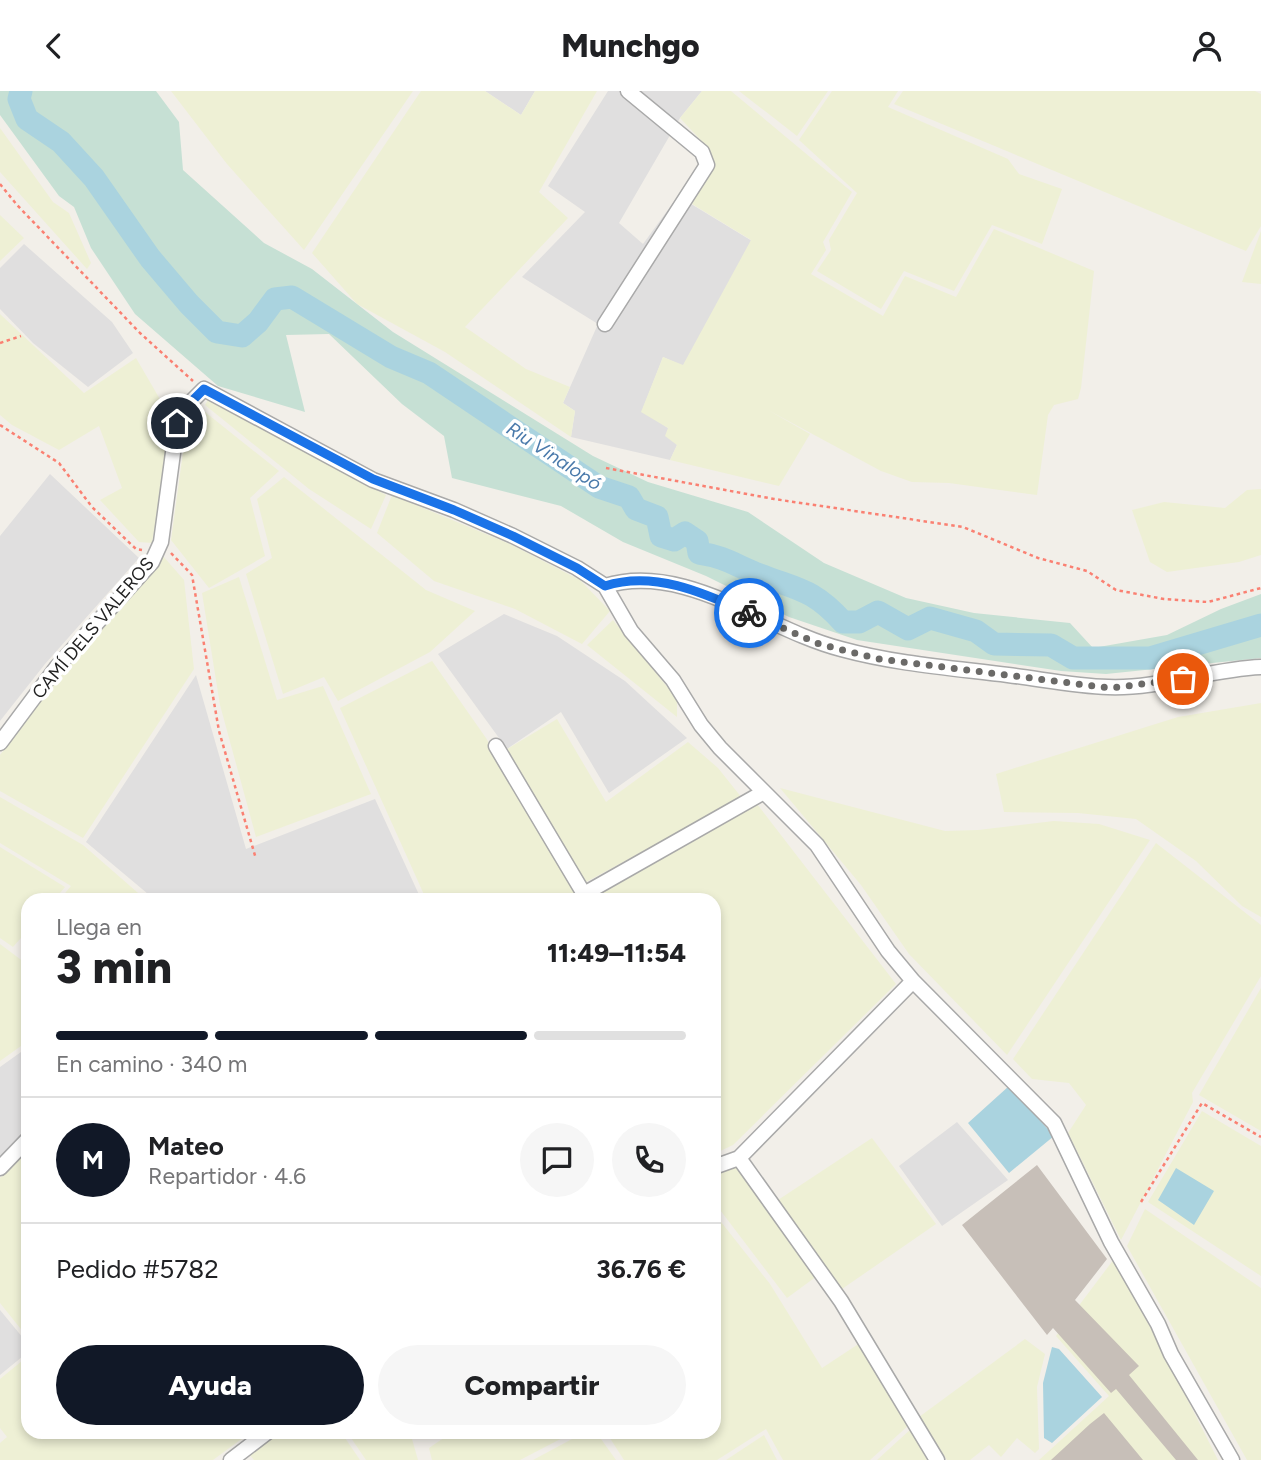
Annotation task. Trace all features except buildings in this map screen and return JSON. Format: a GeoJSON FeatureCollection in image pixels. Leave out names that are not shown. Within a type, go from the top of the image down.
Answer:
{"type":"FeatureCollection","features":[{"type":"Feature","properties":{"kind":"street"},"geometry":{"type":"LineString","coordinates":[[605,324],[707,165],[702,152],[628,91]]}},
{"type":"Feature","properties":{"kind":"street"},"geometry":{"type":"LineString","coordinates":[[204,389],[373,479],[513,536],[577,568],[605,586],[631,631],[673,680],[701,725],[720,748],[817,845],[888,951],[913,981],[1054,1123],[1111,1242],[1152,1314],[1171,1355],[1232,1460]]}},
{"type":"Feature","properties":{"kind":"street","name":"CAMÍ DELS VALEROS"},"geometry":{"type":"LineString","coordinates":[[0,743],[56,668],[152,562],[157,550],[177,423],[189,404],[204,389]]}},
{"type":"Feature","properties":{"kind":"street"},"geometry":{"type":"LineString","coordinates":[[605,586],[625,579],[658,581],[683,587],[724,601],[819,644],[892,661],[1110,688],[1261,667]]}},
{"type":"Feature","properties":{"kind":"street"},"geometry":{"type":"LineString","coordinates":[[496,746],[583,893]]}},
{"type":"Feature","properties":{"kind":"street"},"geometry":{"type":"LineString","coordinates":[[586,893],[764,792]]}},
{"type":"Feature","properties":{"kind":"street"},"geometry":{"type":"LineString","coordinates":[[721,1164],[739,1158],[913,981]]}},
{"type":"Feature","properties":{"kind":"street"},"geometry":{"type":"LineString","coordinates":[[0,1168],[21,1146]]}},
{"type":"Feature","properties":{"kind":"street"},"geometry":{"type":"LineString","coordinates":[[739,1158],[841,1301],[937,1460]]}},
{"type":"Feature","properties":{"kind":"street"},"geometry":{"type":"LineString","coordinates":[[231,1460],[259,1439]]}},
{"type":"Feature","properties":{"kind":"path"},"geometry":{"type":"LineString","coordinates":[[0,184],[140,333],[178,370],[204,389]]}},
{"type":"Feature","properties":{"kind":"path"},"geometry":{"type":"LineString","coordinates":[[0,343],[21,336]]}},
{"type":"Feature","properties":{"kind":"path"},"geometry":{"type":"LineString","coordinates":[[0,425],[59,463],[92,507],[136,549],[171,552],[192,575],[219,730],[256,859]]}},
{"type":"Feature","properties":{"kind":"path"},"geometry":{"type":"LineString","coordinates":[[606,468],[774,499],[963,527],[1038,558],[1087,571],[1116,590],[1152,597],[1208,602],[1261,588]]}},
{"type":"Feature","properties":{"kind":"path"},"geometry":{"type":"LineString","coordinates":[[1141,1202],[1202,1103],[1261,1137]]}},
{"type":"Feature","properties":{"kind":"shaded area"},"geometry":{"type":"Polygon","coordinates":[[[485,91],[535,91],[521,115],[485,91]]]}},
{"type":"Feature","properties":{"kind":"shaded area"},"geometry":{"type":"Polygon","coordinates":[[[608,91],[702,91],[680,118],[619,223],[643,244],[678,196],[752,241],[683,366],[663,357],[642,411],[668,428],[677,445],[670,460],[571,437],[575,411],[563,403],[598,324],[522,277],[585,212],[548,186],[608,91]]]}},
{"type":"Feature","properties":{"kind":"shaded area"},"geometry":{"type":"Polygon","coordinates":[[[24,244],[112,322],[133,353],[88,387],[33,343],[0,309],[0,268],[24,244]]]}},
{"type":"Feature","properties":{"kind":"shaded area"},"geometry":{"type":"Polygon","coordinates":[[[50,474],[139,558],[45,664],[0,721],[0,536],[50,474]]]}},
{"type":"Feature","properties":{"kind":"shaded area"},"geometry":{"type":"Polygon","coordinates":[[[504,614],[557,636],[625,681],[687,738],[609,793],[561,712],[507,749],[438,654],[504,614]]]}},
{"type":"Feature","properties":{"kind":"shaded area"},"geometry":{"type":"Polygon","coordinates":[[[196,675],[246,849],[375,799],[418,893],[147,893],[86,842],[196,675]]]}},
{"type":"Feature","properties":{"kind":"shaded area"},"geometry":{"type":"Polygon","coordinates":[[[21,1052],[21,1142],[0,1161],[0,1067],[21,1052]]]}},
{"type":"Feature","properties":{"kind":"shaded area"},"geometry":{"type":"Polygon","coordinates":[[[957,1122],[1008,1180],[942,1226],[899,1166],[957,1122]]]}},
{"type":"Feature","properties":{"kind":"shaded area"},"geometry":{"type":"Polygon","coordinates":[[[0,1310],[21,1336],[21,1358],[0,1375],[0,1310]]]}},
{"type":"Feature","properties":{"kind":"green space"},"geometry":{"type":"Polygon","coordinates":[[[0,91],[156,91],[179,122],[183,170],[264,243],[312,269],[393,332],[593,456],[648,482],[748,512],[824,563],[906,598],[974,613],[1070,623],[1093,648],[1167,635],[1221,609],[1261,594],[1261,658],[1106,674],[1061,671],[857,640],[789,617],[706,576],[623,542],[561,506],[452,478],[444,436],[402,404],[329,334],[286,335],[305,412],[218,386],[135,314],[91,248],[74,207],[59,196],[0,115],[0,91]]]}},
{"type":"Feature","properties":{"kind":"green space"},"geometry":{"type":"Polygon","coordinates":[[[171,91],[413,91],[304,250],[227,164],[171,91]]]}},
{"type":"Feature","properties":{"kind":"green space"},"geometry":{"type":"Polygon","coordinates":[[[421,91],[485,91],[521,115],[535,91],[597,91],[539,192],[568,218],[465,327],[526,369],[570,387],[563,403],[575,411],[571,437],[445,352],[357,304],[312,253],[421,91]]]}},
{"type":"Feature","properties":{"kind":"green space"},"geometry":{"type":"Polygon","coordinates":[[[702,91],[731,91],[852,192],[823,242],[826,250],[811,274],[883,316],[905,276],[956,297],[994,229],[1094,271],[1081,388],[1078,399],[1054,405],[1048,415],[1037,495],[949,483],[912,482],[881,471],[768,410],[810,434],[779,486],[670,460],[677,445],[665,436],[668,428],[641,412],[663,357],[683,365],[751,240],[692,204],[714,162],[710,150],[680,118],[702,91]]]}},
{"type":"Feature","properties":{"kind":"green space"},"geometry":{"type":"Polygon","coordinates":[[[739,91],[828,91],[797,136],[739,91]]]}},
{"type":"Feature","properties":{"kind":"green space"},"geometry":{"type":"Polygon","coordinates":[[[832,91],[898,91],[888,107],[1008,159],[1019,174],[1062,189],[1042,244],[992,225],[954,291],[904,271],[881,309],[817,271],[831,250],[829,240],[857,193],[799,140],[832,91]]]}},
{"type":"Feature","properties":{"kind":"green space"},"geometry":{"type":"Polygon","coordinates":[[[903,91],[1255,91],[1261,94],[1261,226],[1246,251],[894,104],[903,91]]]}},
{"type":"Feature","properties":{"kind":"green space"},"geometry":{"type":"Polygon","coordinates":[[[0,128],[53,202],[69,213],[91,263],[87,269],[0,172],[0,128]]]}},
{"type":"Feature","properties":{"kind":"green space"},"geometry":{"type":"Polygon","coordinates":[[[0,215],[24,238],[0,261],[0,215]]]}},
{"type":"Feature","properties":{"kind":"green space"},"geometry":{"type":"Polygon","coordinates":[[[1261,231],[1261,284],[1242,282],[1261,231]]]}},
{"type":"Feature","properties":{"kind":"green space"},"geometry":{"type":"Polygon","coordinates":[[[0,314],[84,393],[136,358],[168,413],[171,431],[152,543],[139,542],[100,500],[122,488],[99,426],[59,450],[12,425],[0,415],[0,314]]]}},
{"type":"Feature","properties":{"kind":"green space"},"geometry":{"type":"Polygon","coordinates":[[[208,400],[244,416],[386,495],[371,529],[309,489],[205,405],[208,400]]]}},
{"type":"Feature","properties":{"kind":"green space"},"geometry":{"type":"Polygon","coordinates":[[[200,408],[279,471],[250,498],[265,556],[209,588],[171,540],[187,423],[200,408]]]}},
{"type":"Feature","properties":{"kind":"green space"},"geometry":{"type":"Polygon","coordinates":[[[284,477],[426,590],[475,611],[430,652],[338,701],[324,677],[283,694],[246,574],[272,558],[257,499],[284,477]]]}},
{"type":"Feature","properties":{"kind":"green space"},"geometry":{"type":"Polygon","coordinates":[[[1261,489],[1261,555],[1239,562],[1167,572],[1150,562],[1132,510],[1164,502],[1225,508],[1247,490],[1261,489]]]}},
{"type":"Feature","properties":{"kind":"green space"},"geometry":{"type":"Polygon","coordinates":[[[392,495],[510,544],[580,580],[610,611],[582,644],[515,609],[434,581],[377,533],[392,495]]]}},
{"type":"Feature","properties":{"kind":"green space"},"geometry":{"type":"Polygon","coordinates":[[[163,556],[184,580],[194,669],[83,838],[0,791],[0,755],[61,673],[163,556]]]}},
{"type":"Feature","properties":{"kind":"green space"},"geometry":{"type":"Polygon","coordinates":[[[239,577],[277,700],[323,686],[371,794],[256,837],[220,705],[202,593],[239,577]]]}},
{"type":"Feature","properties":{"kind":"green space"},"geometry":{"type":"Polygon","coordinates":[[[613,620],[677,699],[677,717],[587,645],[613,620]]]}},
{"type":"Feature","properties":{"kind":"green space"},"geometry":{"type":"Polygon","coordinates":[[[432,661],[486,738],[575,893],[423,893],[340,708],[432,661]]]}},
{"type":"Feature","properties":{"kind":"green space"},"geometry":{"type":"Polygon","coordinates":[[[1261,703],[1261,917],[1242,906],[1196,861],[1136,819],[1078,813],[1004,812],[996,774],[1178,717],[1261,703]]]}},
{"type":"Feature","properties":{"kind":"green space"},"geometry":{"type":"Polygon","coordinates":[[[557,719],[606,802],[688,742],[718,768],[742,798],[586,882],[507,749],[557,719]]]}},
{"type":"Feature","properties":{"kind":"green space"},"geometry":{"type":"Polygon","coordinates":[[[780,788],[945,831],[1054,821],[1099,824],[1150,840],[1007,1055],[909,954],[861,885],[780,788]]]}},
{"type":"Feature","properties":{"kind":"green space"},"geometry":{"type":"Polygon","coordinates":[[[0,797],[83,845],[138,893],[65,893],[71,886],[0,843],[0,797]]]}},
{"type":"Feature","properties":{"kind":"green space"},"geometry":{"type":"Polygon","coordinates":[[[757,804],[896,984],[733,1145],[721,1151],[721,893],[601,893],[757,804]]]}},
{"type":"Feature","properties":{"kind":"green space"},"geometry":{"type":"Polygon","coordinates":[[[1156,843],[1261,925],[1261,976],[1192,1093],[1193,1102],[1121,1240],[1068,1133],[1086,1105],[1069,1083],[1032,1079],[1013,1059],[1156,843]]]}},
{"type":"Feature","properties":{"kind":"green space"},"geometry":{"type":"Polygon","coordinates":[[[0,847],[65,887],[60,893],[21,893],[21,938],[13,947],[0,938],[0,847]]]}},
{"type":"Feature","properties":{"kind":"green space"},"geometry":{"type":"Polygon","coordinates":[[[0,944],[21,960],[21,1046],[0,1061],[0,944]]]}},
{"type":"Feature","properties":{"kind":"green space"},"geometry":{"type":"Polygon","coordinates":[[[1261,988],[1261,1131],[1199,1095],[1261,988]]]}},
{"type":"Feature","properties":{"kind":"green space"},"geometry":{"type":"Polygon","coordinates":[[[1202,1111],[1261,1146],[1261,1276],[1148,1202],[1202,1111]]]}},
{"type":"Feature","properties":{"kind":"green space"},"geometry":{"type":"Polygon","coordinates":[[[872,1138],[936,1224],[842,1289],[778,1200],[872,1138]]]}},
{"type":"Feature","properties":{"kind":"green space"},"geometry":{"type":"Polygon","coordinates":[[[21,1157],[21,1329],[0,1303],[0,1178],[21,1157]]]}},
{"type":"Feature","properties":{"kind":"green space"},"geometry":{"type":"Polygon","coordinates":[[[738,1166],[817,1276],[787,1298],[721,1211],[721,1172],[738,1166]]]}},
{"type":"Feature","properties":{"kind":"green space"},"geometry":{"type":"Polygon","coordinates":[[[1145,1209],[1261,1288],[1261,1460],[1247,1460],[1127,1246],[1145,1209]]]}},
{"type":"Feature","properties":{"kind":"green space"},"geometry":{"type":"Polygon","coordinates":[[[721,1222],[770,1284],[822,1368],[860,1343],[909,1425],[870,1460],[783,1460],[766,1429],[717,1460],[624,1460],[610,1439],[721,1439],[721,1222]]]}},
{"type":"Feature","properties":{"kind":"green space"},"geometry":{"type":"Polygon","coordinates":[[[1114,1259],[1218,1460],[1039,1460],[1109,1396],[1056,1336],[1114,1259]]]}},
{"type":"Feature","properties":{"kind":"green space"},"geometry":{"type":"Polygon","coordinates":[[[1025,1339],[1045,1354],[1037,1387],[1039,1449],[1035,1453],[1017,1438],[1001,1457],[989,1445],[970,1460],[947,1460],[919,1417],[1025,1339]]]}},
{"type":"Feature","properties":{"kind":"green space"},"geometry":{"type":"Polygon","coordinates":[[[21,1362],[21,1439],[242,1439],[213,1460],[0,1460],[0,1443],[7,1437],[0,1428],[0,1379],[21,1362]]]}},
{"type":"Feature","properties":{"kind":"green space"},"geometry":{"type":"Polygon","coordinates":[[[911,1429],[927,1460],[877,1460],[911,1429]]]}},
{"type":"Feature","properties":{"kind":"green space"},"geometry":{"type":"Polygon","coordinates":[[[764,1435],[777,1460],[726,1460],[764,1435]]]}},
{"type":"Feature","properties":{"kind":"green space"},"geometry":{"type":"Polygon","coordinates":[[[270,1439],[346,1439],[360,1460],[254,1460],[249,1454],[270,1439]]]}},
{"type":"Feature","properties":{"kind":"green space"},"geometry":{"type":"Polygon","coordinates":[[[352,1439],[412,1439],[418,1460],[366,1460],[352,1439]]]}},
{"type":"Feature","properties":{"kind":"green space"},"geometry":{"type":"Polygon","coordinates":[[[442,1439],[560,1439],[520,1460],[432,1460],[429,1448],[442,1439]]]}},
{"type":"Feature","properties":{"kind":"green space"},"geometry":{"type":"Polygon","coordinates":[[[572,1439],[601,1439],[616,1460],[533,1460],[572,1439]]]}},
{"type":"Feature","properties":{"kind":"water"},"geometry":{"type":"Polygon","coordinates":[[[1009,1086],[1054,1136],[1009,1173],[968,1123],[1009,1086]]]}},
{"type":"Feature","properties":{"kind":"water"},"geometry":{"type":"Polygon","coordinates":[[[1176,1168],[1214,1191],[1194,1225],[1158,1200],[1176,1168]]]}},
{"type":"Feature","properties":{"kind":"water"},"geometry":{"type":"Polygon","coordinates":[[[1052,1347],[1059,1349],[1102,1397],[1052,1443],[1044,1438],[1043,1383],[1052,1347]]]}},
{"type":"Feature","properties":{"kind":"waterway","name":"Riu Vinalopó"},"geometry":{"type":"LineString","coordinates":[[21,91],[19,99],[27,119],[61,142],[94,178],[150,258],[217,332],[242,336],[258,322],[275,299],[292,297],[391,357],[429,373],[599,487],[629,497],[636,509],[657,517],[661,536],[674,540],[685,533],[697,541],[699,553],[724,559],[805,592],[823,603],[843,622],[859,622],[878,612],[908,629],[930,618],[976,631],[994,644],[1051,645],[1073,658],[1150,658],[1261,625]]}},
{"type":"Feature","properties":{"kind":"way so far"},"geometry":{"type":"LineString","coordinates":[[749,613],[819,644],[879,659],[1110,688],[1183,679]]}},
{"type":"Feature","properties":{"kind":"route"},"geometry":{"type":"LineString","coordinates":[[177,423],[189,404],[204,389],[373,479],[513,536],[577,568],[605,586],[625,579],[658,581],[724,601],[749,613]]}}]}
